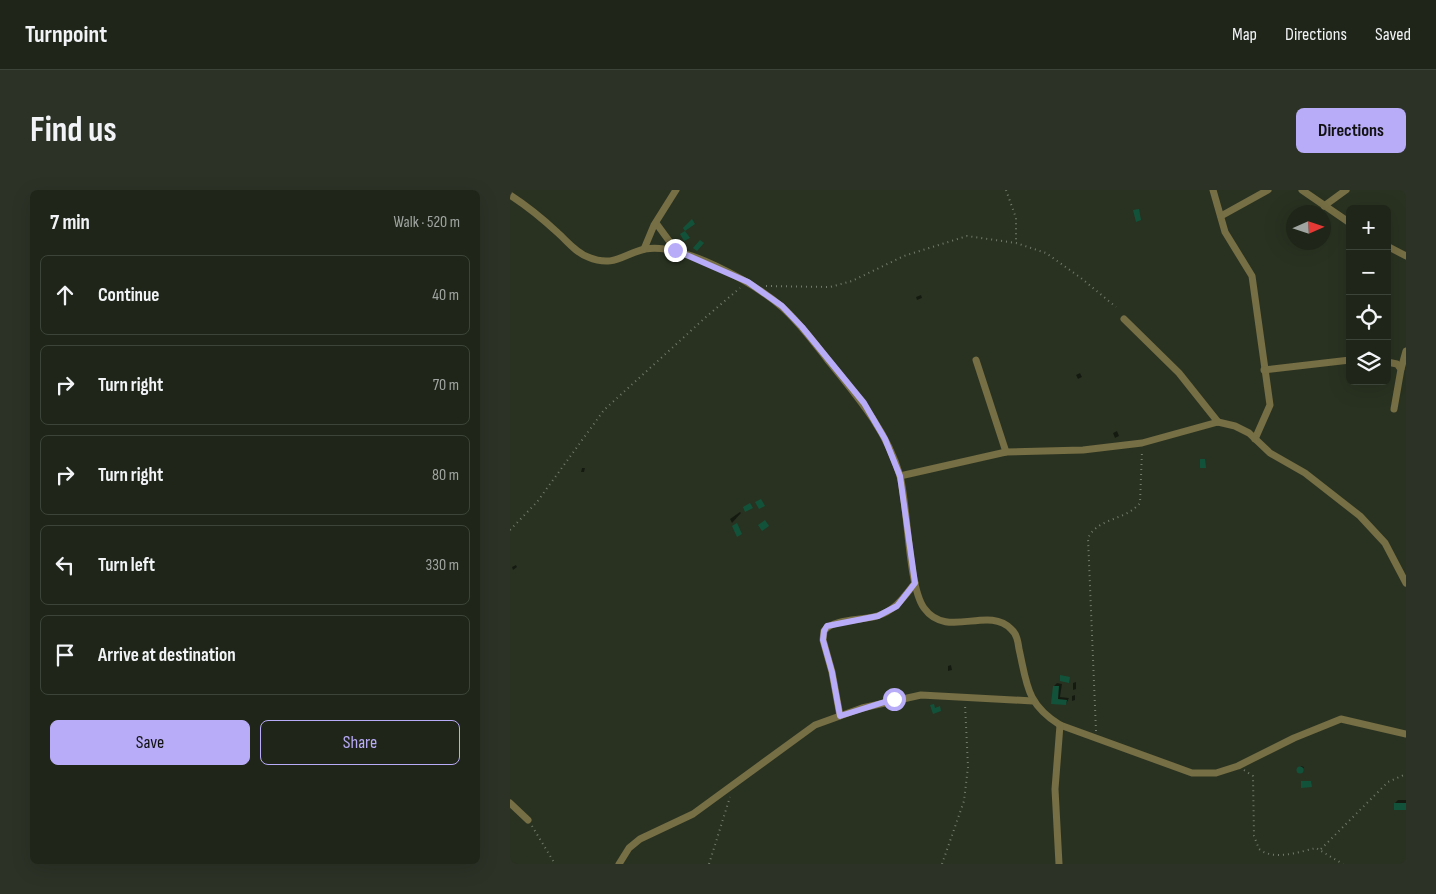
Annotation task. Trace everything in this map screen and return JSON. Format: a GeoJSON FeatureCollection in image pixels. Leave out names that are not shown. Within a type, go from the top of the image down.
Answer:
{"type":"FeatureCollection","features":[{"type":"Feature","properties":{"kind":"street"},"geometry":{"type":"LineString","coordinates":[[644,249],[656,222],[676,190]]}},
{"type":"Feature","properties":{"kind":"street"},"geometry":{"type":"LineString","coordinates":[[1213,190],[1225,232],[1252,276],[1270,405],[1255,439]]}},
{"type":"Feature","properties":{"kind":"street"},"geometry":{"type":"LineString","coordinates":[[1221,216],[1268,190]]}},
{"type":"Feature","properties":{"kind":"street"},"geometry":{"type":"LineString","coordinates":[[1302,190],[1323,205]]}},
{"type":"Feature","properties":{"kind":"street"},"geometry":{"type":"LineString","coordinates":[[1325,205],[1346,190]]}},
{"type":"Feature","properties":{"kind":"street"},"geometry":{"type":"LineString","coordinates":[[510,195],[524,204],[573,249],[587,257],[605,262],[626,258],[644,249],[675,250],[751,284],[782,306],[802,327],[864,403],[885,439],[900,476],[915,583],[922,606],[934,619],[948,623],[986,620],[1001,623],[1011,628],[1017,638],[1025,682],[1033,701],[1046,716],[1060,725],[1192,773],[1216,773],[1238,766],[1294,738],[1341,719],[1406,734]]}},
{"type":"Feature","properties":{"kind":"street"},"geometry":{"type":"LineString","coordinates":[[1331,211],[1346,220]]}},
{"type":"Feature","properties":{"kind":"street"},"geometry":{"type":"LineString","coordinates":[[656,222],[675,250]]}},
{"type":"Feature","properties":{"kind":"street"},"geometry":{"type":"LineString","coordinates":[[1391,248],[1406,256]]}},
{"type":"Feature","properties":{"kind":"street"},"geometry":{"type":"LineString","coordinates":[[1124,319],[1179,373],[1218,422]]}},
{"type":"Feature","properties":{"kind":"street"},"geometry":{"type":"LineString","coordinates":[[1394,409],[1406,351]]}},
{"type":"Feature","properties":{"kind":"street"},"geometry":{"type":"LineString","coordinates":[[976,360],[1006,452]]}},
{"type":"Feature","properties":{"kind":"street"},"geometry":{"type":"LineString","coordinates":[[1264,370],[1346,360]]}},
{"type":"Feature","properties":{"kind":"street"},"geometry":{"type":"LineString","coordinates":[[1391,363],[1397,364],[1401,368]]}},
{"type":"Feature","properties":{"kind":"street"},"geometry":{"type":"LineString","coordinates":[[900,476],[1006,452],[1083,450],[1142,443],[1218,422],[1235,426],[1255,439],[1270,453],[1305,473],[1360,516],[1385,543],[1406,583]]}},
{"type":"Feature","properties":{"kind":"street"},"geometry":{"type":"LineString","coordinates":[[840,716],[832,672],[823,640],[824,631],[832,625],[878,616],[897,606],[915,583]]}},
{"type":"Feature","properties":{"kind":"street"},"geometry":{"type":"LineString","coordinates":[[619,864],[629,848],[640,839],[693,814],[815,725],[894,699],[921,695],[1033,701]]}},
{"type":"Feature","properties":{"kind":"street"},"geometry":{"type":"LineString","coordinates":[[1059,864],[1055,788],[1060,725]]}},
{"type":"Feature","properties":{"kind":"street"},"geometry":{"type":"LineString","coordinates":[[510,803],[528,820]]}},
{"type":"Feature","properties":{"kind":"path"},"geometry":{"type":"LineString","coordinates":[[1006,190],[1016,218],[1016,243]]}},
{"type":"Feature","properties":{"kind":"path"},"geometry":{"type":"LineString","coordinates":[[510,530],[537,502],[604,410],[706,317],[751,284],[830,287],[852,281],[904,256],[967,236],[1016,243],[1046,253],[1081,278],[1116,307]]}},
{"type":"Feature","properties":{"kind":"path"},"geometry":{"type":"LineString","coordinates":[[1096,738],[1088,538],[1093,528],[1134,510],[1140,504],[1142,443]]}},
{"type":"Feature","properties":{"kind":"path"},"geometry":{"type":"LineString","coordinates":[[942,864],[964,801],[968,767],[964,697]]}},
{"type":"Feature","properties":{"kind":"path"},"geometry":{"type":"LineString","coordinates":[[1238,766],[1253,776],[1254,836],[1259,849],[1273,855],[1296,853],[1316,848],[1321,849],[1343,864]]}},
{"type":"Feature","properties":{"kind":"path"},"geometry":{"type":"LineString","coordinates":[[1321,849],[1388,782],[1406,774]]}},
{"type":"Feature","properties":{"kind":"path"},"geometry":{"type":"LineString","coordinates":[[709,864],[734,783]]}},
{"type":"Feature","properties":{"kind":"path"},"geometry":{"type":"LineString","coordinates":[[528,820],[545,844],[555,864]]}},
{"type":"Feature","properties":{"kind":"building"},"geometry":{"type":"Polygon","coordinates":[[[1139,209],[1141,220],[1136,222],[1133,210],[1139,209]]]}},
{"type":"Feature","properties":{"kind":"building"},"geometry":{"type":"Polygon","coordinates":[[[692,219],[695,224],[685,231],[683,228],[692,219]]]}},
{"type":"Feature","properties":{"kind":"building"},"geometry":{"type":"Polygon","coordinates":[[[685,231],[690,238],[684,241],[680,234],[685,231]]]}},
{"type":"Feature","properties":{"kind":"building"},"geometry":{"type":"Polygon","coordinates":[[[700,240],[704,243],[697,251],[693,248],[700,240]]]}},
{"type":"Feature","properties":{"kind":"building"},"geometry":{"type":"Polygon","coordinates":[[[1200,459],[1205,459],[1206,468],[1200,468],[1200,459]]]}},
{"type":"Feature","properties":{"kind":"building"},"geometry":{"type":"Polygon","coordinates":[[[761,499],[765,506],[759,509],[755,502],[761,499]]]}},
{"type":"Feature","properties":{"kind":"building"},"geometry":{"type":"Polygon","coordinates":[[[750,503],[753,508],[745,512],[743,507],[750,503]]]}},
{"type":"Feature","properties":{"kind":"building"},"geometry":{"type":"Polygon","coordinates":[[[765,520],[769,526],[762,531],[758,525],[765,520]]]}},
{"type":"Feature","properties":{"kind":"building"},"geometry":{"type":"Polygon","coordinates":[[[737,523],[742,534],[737,537],[732,526],[737,523]]]}},
{"type":"Feature","properties":{"kind":"building"},"geometry":{"type":"Polygon","coordinates":[[[1060,675],[1070,677],[1069,683],[1060,681],[1060,675]]]}},
{"type":"Feature","properties":{"kind":"building"},"geometry":{"type":"Polygon","coordinates":[[[1053,686],[1059,686],[1058,699],[1067,700],[1066,705],[1051,704],[1053,686]]]}},
{"type":"Feature","properties":{"kind":"building"},"geometry":{"type":"Polygon","coordinates":[[[934,704],[935,708],[940,706],[941,711],[933,714],[930,705],[934,704]]]}},
{"type":"Feature","properties":{"kind":"building"},"geometry":{"type":"Polygon","coordinates":[[[1300,766],[1304,770],[1300,774],[1296,770],[1300,766]]]}},
{"type":"Feature","properties":{"kind":"building"},"geometry":{"type":"Polygon","coordinates":[[[1301,781],[1311,781],[1312,787],[1301,788],[1301,781]]]}},
{"type":"Feature","properties":{"kind":"building"},"geometry":{"type":"Polygon","coordinates":[[[1394,803],[1406,803],[1406,810],[1394,810],[1394,803]]]}},
{"type":"Feature","properties":{"kind":"route"},"geometry":{"type":"LineString","coordinates":[[675,250],[683,251],[748,282],[782,306],[802,327],[864,403],[885,439],[900,476],[915,583],[897,606],[878,616],[827,626],[824,631],[823,640],[836,689],[840,716],[894,699]]}}]}
